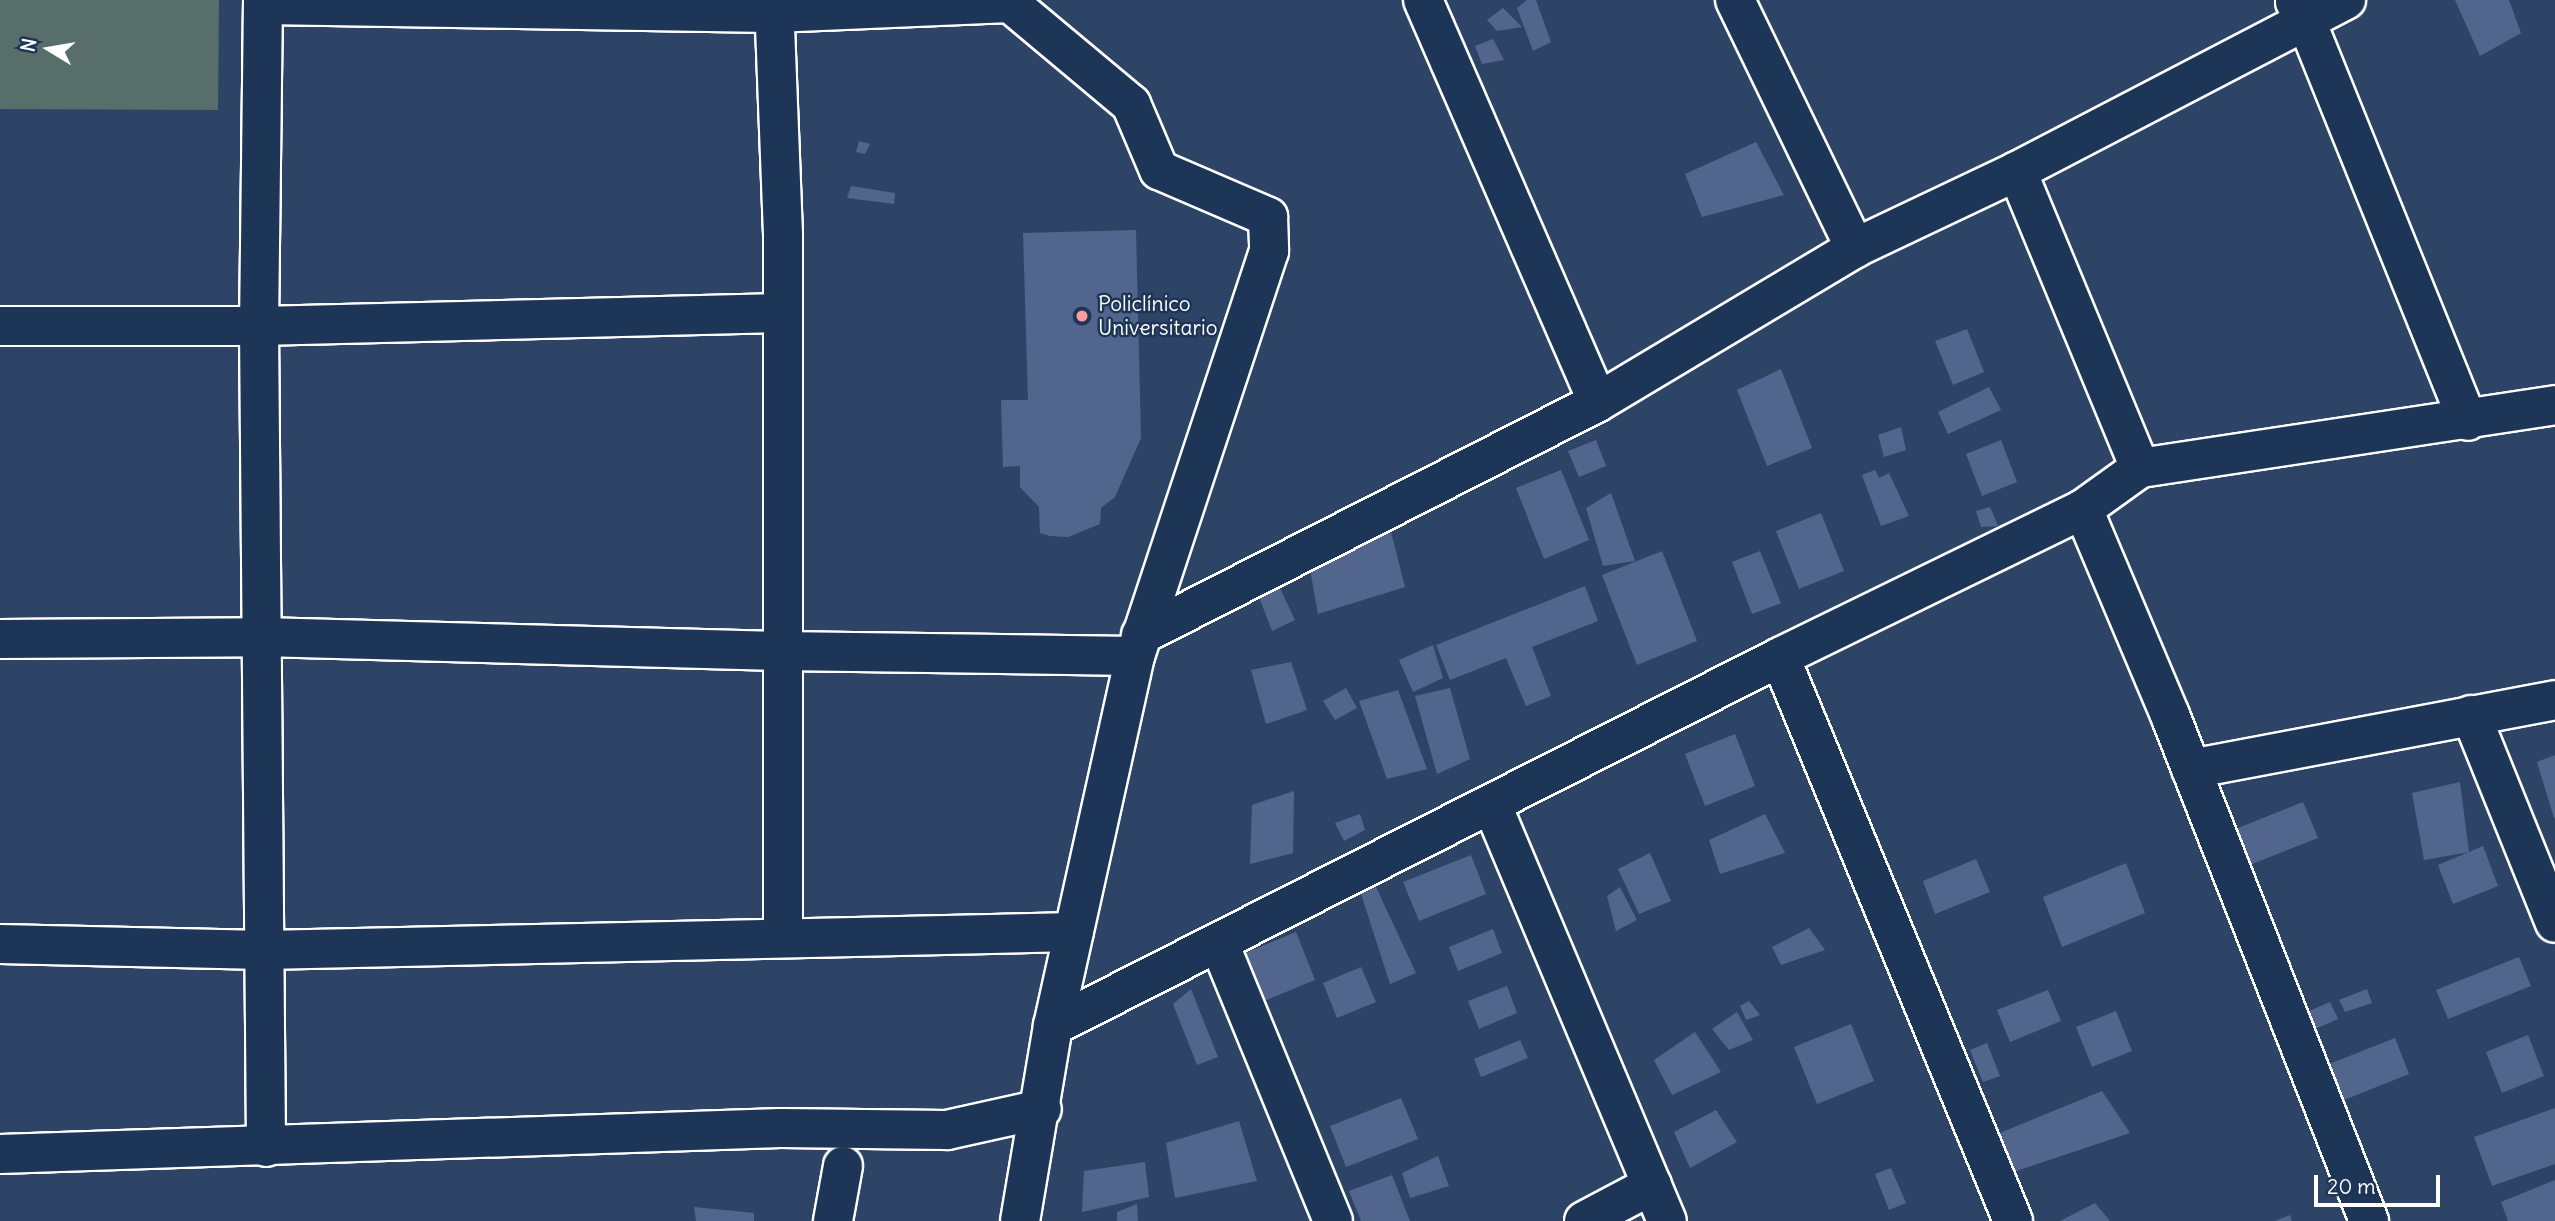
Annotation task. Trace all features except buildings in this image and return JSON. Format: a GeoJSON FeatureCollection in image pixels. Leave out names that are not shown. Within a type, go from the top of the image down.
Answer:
{"type":"FeatureCollection","features":[{"type":"Feature","properties":{"kind":"street"},"geometry":{"type":"LineString","coordinates":[[1423,0],[1598,402]]}},
{"type":"Feature","properties":{"kind":"street"},"geometry":{"type":"LineString","coordinates":[[1735,0],[1855,248]]}},
{"type":"Feature","properties":{"kind":"street"},"geometry":{"type":"LineString","coordinates":[[0,639],[262,637],[779,652],[1138,645],[1598,402],[1855,248],[2017,172],[2300,11],[2346,0]]}},
{"type":"Feature","properties":{"kind":"street"},"geometry":{"type":"LineString","coordinates":[[266,1147],[259,326],[263,2],[774,6],[1010,3],[1130,104],[1159,170],[1268,217],[1269,251],[1138,645],[1054,1026],[1042,1110],[1020,1221]]}},
{"type":"Feature","properties":{"kind":"street"},"geometry":{"type":"LineString","coordinates":[[774,6],[783,235],[779,652],[783,937]]}},
{"type":"Feature","properties":{"kind":"street"},"geometry":{"type":"LineString","coordinates":[[2300,11],[2468,421]]}},
{"type":"Feature","properties":{"kind":"street"},"geometry":{"type":"LineString","coordinates":[[2017,172],[2140,468]]}},
{"type":"Feature","properties":{"kind":"street"},"geometry":{"type":"LineString","coordinates":[[0,326],[259,326],[781,313]]}},
{"type":"Feature","properties":{"kind":"street"},"geometry":{"type":"LineString","coordinates":[[1054,1026],[1780,657],[2083,509],[2140,468],[2468,421],[2555,405]]}},
{"type":"Feature","properties":{"kind":"street"},"geometry":{"type":"LineString","coordinates":[[2083,509],[2191,769],[2369,1221]]}},
{"type":"Feature","properties":{"kind":"street"},"geometry":{"type":"LineString","coordinates":[[1780,657],[2013,1221]]}},
{"type":"Feature","properties":{"kind":"street"},"geometry":{"type":"LineString","coordinates":[[2191,769],[2555,700]]}},
{"type":"Feature","properties":{"kind":"street"},"geometry":{"type":"LineString","coordinates":[[2471,715],[2555,923]]}},
{"type":"Feature","properties":{"kind":"street"},"geometry":{"type":"LineString","coordinates":[[1492,805],[1667,1221]]}},
{"type":"Feature","properties":{"kind":"street"},"geometry":{"type":"LineString","coordinates":[[0,944],[264,950],[1074,932]]}},
{"type":"Feature","properties":{"kind":"street"},"geometry":{"type":"LineString","coordinates":[[1219,943],[1333,1221]]}},
{"type":"Feature","properties":{"kind":"street"},"geometry":{"type":"LineString","coordinates":[[0,1154],[781,1128],[947,1130],[1042,1110]]}},
{"type":"Feature","properties":{"kind":"street"},"geometry":{"type":"LineString","coordinates":[[833,1221],[843,1166]]}},
{"type":"Feature","properties":{"kind":"street"},"geometry":{"type":"LineString","coordinates":[[1584,1221],[1652,1185]]}},
{"type":"Feature","properties":{"kind":"green space"},"geometry":{"type":"Polygon","coordinates":[[[0,0],[219,0],[218,110],[0,109],[0,0]]]}},
{"type":"Feature","properties":{"kind":"place","name":"Policlínico Universitario"},"geometry":{"type":"Point","coordinates":[1082,316]}}]}
